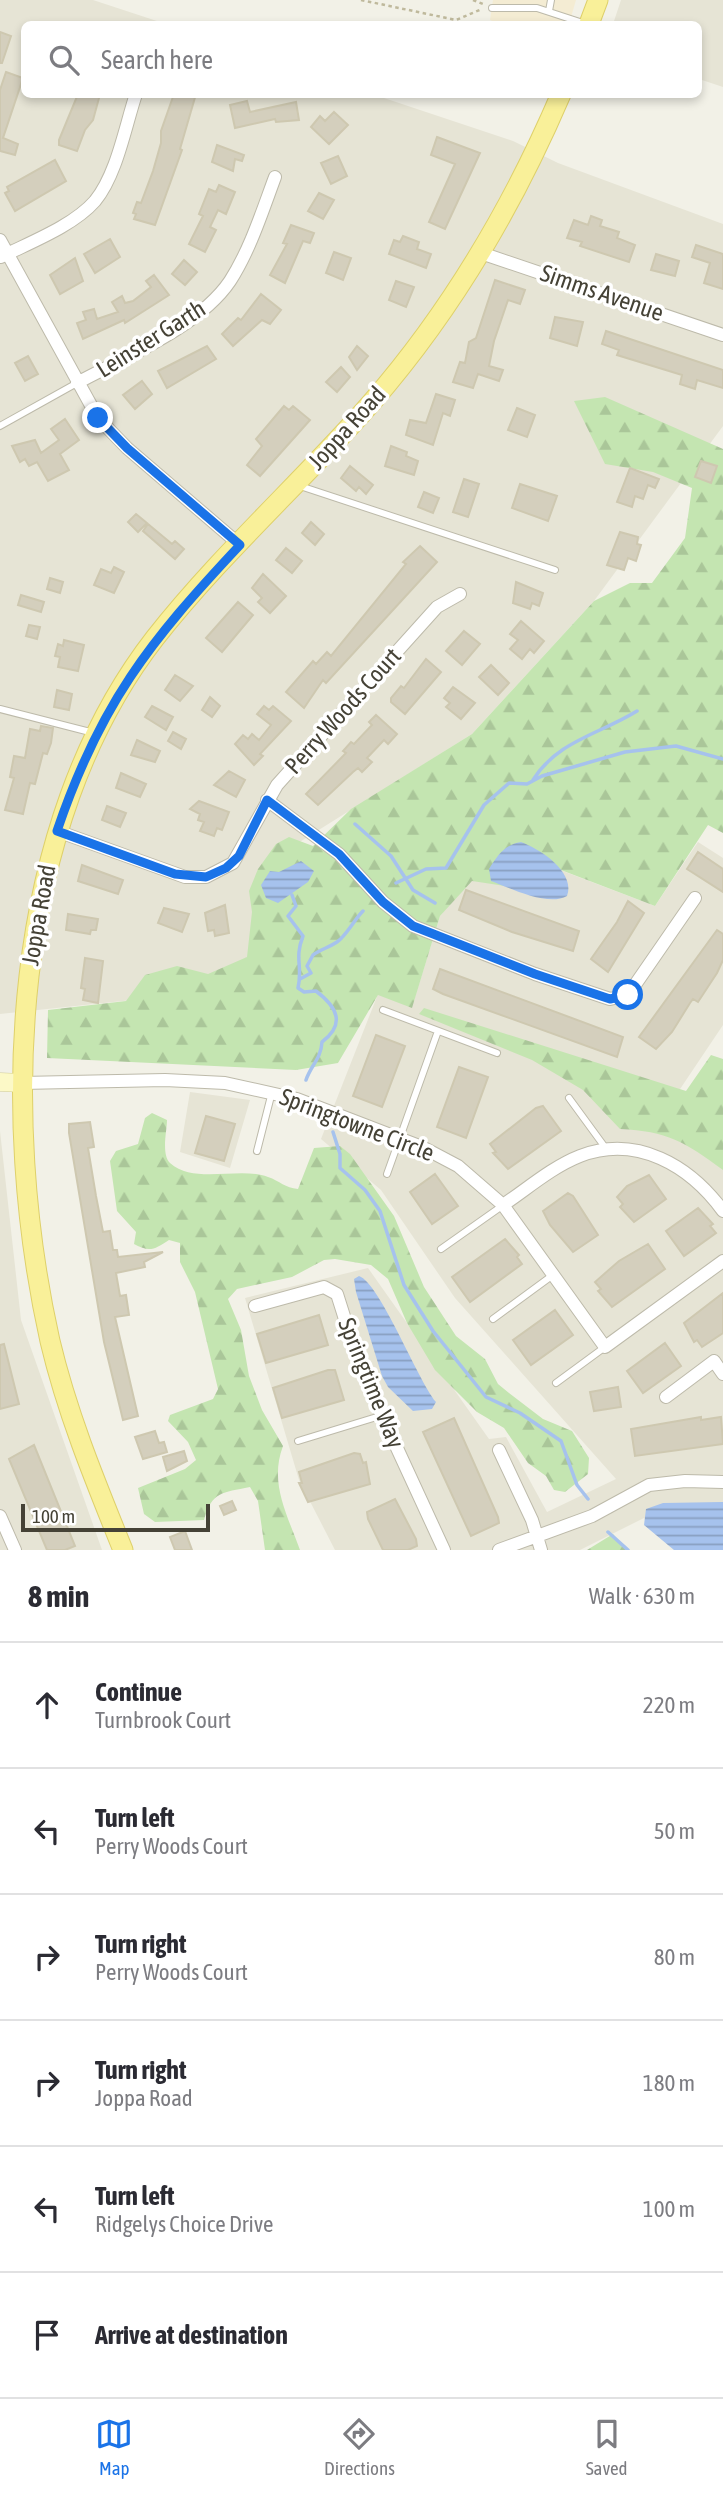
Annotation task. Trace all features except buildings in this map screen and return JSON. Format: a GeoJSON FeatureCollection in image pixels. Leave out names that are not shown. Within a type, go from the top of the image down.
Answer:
{"type":"FeatureCollection","features":[{"type":"Feature","properties":{"kind":"main road"},"geometry":{"type":"LineString","coordinates":[[588,21],[595,2]]}},
{"type":"Feature","properties":{"kind":"main road","name":"Joppa Road"},"geometry":{"type":"LineString","coordinates":[[123,1550],[76,1432],[48,1336],[30,1232],[22,1083],[25,1004],[34,931],[57,831],[96,733],[117,693],[153,642],[403,365],[453,298],[528,167],[559,98]]}},
{"type":"Feature","properties":{"kind":"main road"},"geometry":{"type":"LineString","coordinates":[[0,1082],[22,1083]]}},
{"type":"Feature","properties":{"kind":"street"},"geometry":{"type":"LineString","coordinates":[[4,255],[76,216],[96,200],[108,175],[135,98]]}},
{"type":"Feature","properties":{"kind":"street","name":"Leinster Garth"},"geometry":{"type":"LineString","coordinates":[[77,383],[183,324],[216,298],[241,261],[275,177]]}},
{"type":"Feature","properties":{"kind":"street"},"geometry":{"type":"LineString","coordinates":[[0,240],[4,255],[77,383],[111,432],[240,545]]}},
{"type":"Feature","properties":{"kind":"street","name":"Simms Avenue"},"geometry":{"type":"LineString","coordinates":[[481,253],[723,335]]}},
{"type":"Feature","properties":{"kind":"street","name":"Perry Woods Court"},"geometry":{"type":"LineString","coordinates":[[57,831],[175,874],[206,877],[226,868],[239,856],[267,800],[414,631],[443,603],[460,594]]}},
{"type":"Feature","properties":{"kind":"street"},"geometry":{"type":"LineString","coordinates":[[267,800],[339,854],[383,902],[413,926],[535,974],[610,999],[628,995],[695,898]]}},
{"type":"Feature","properties":{"kind":"street","name":"Springtowne Circle"},"geometry":{"type":"LineString","coordinates":[[22,1083],[225,1083],[272,1092],[400,1137],[458,1166],[503,1205],[604,1347]]}},
{"type":"Feature","properties":{"kind":"street"},"geometry":{"type":"LineString","coordinates":[[503,1205],[567,1162],[607,1150],[644,1152],[676,1164],[702,1184],[723,1211]]}},
{"type":"Feature","properties":{"kind":"street"},"geometry":{"type":"LineString","coordinates":[[604,1347],[723,1261]]}},
{"type":"Feature","properties":{"kind":"street","name":"Springtime Way"},"geometry":{"type":"LineString","coordinates":[[255,1306],[324,1287],[333,1291],[340,1302],[361,1370],[380,1416],[444,1550]]}},
{"type":"Feature","properties":{"kind":"street"},"geometry":{"type":"LineString","coordinates":[[666,1397],[714,1362],[723,1374]]}},
{"type":"Feature","properties":{"kind":"street"},"geometry":{"type":"LineString","coordinates":[[499,1450],[539,1544]]}},
{"type":"Feature","properties":{"kind":"street"},"geometry":{"type":"LineString","coordinates":[[499,1550],[539,1544],[649,1485],[685,1481],[723,1482]]}},
{"type":"Feature","properties":{"kind":"street"},"geometry":{"type":"LineString","coordinates":[[0,1516],[15,1550]]}},
{"type":"Feature","properties":{"kind":"lane"},"geometry":{"type":"LineString","coordinates":[[524,0],[528,8]]}},
{"type":"Feature","properties":{"kind":"lane"},"geometry":{"type":"LineString","coordinates":[[549,10],[551,0]]}},
{"type":"Feature","properties":{"kind":"lane"},"geometry":{"type":"LineString","coordinates":[[491,7],[549,10],[579,21]]}},
{"type":"Feature","properties":{"kind":"lane"},"geometry":{"type":"LineString","coordinates":[[0,426],[77,383]]}},
{"type":"Feature","properties":{"kind":"lane"},"geometry":{"type":"LineString","coordinates":[[295,485],[555,570]]}},
{"type":"Feature","properties":{"kind":"lane"},"geometry":{"type":"LineString","coordinates":[[0,709],[96,733]]}},
{"type":"Feature","properties":{"kind":"lane"},"geometry":{"type":"LineString","coordinates":[[383,1010],[497,1053]]}},
{"type":"Feature","properties":{"kind":"lane"},"geometry":{"type":"LineString","coordinates":[[387,1174],[438,1031]]}},
{"type":"Feature","properties":{"kind":"lane"},"geometry":{"type":"LineString","coordinates":[[257,1152],[272,1092]]}},
{"type":"Feature","properties":{"kind":"lane"},"geometry":{"type":"LineString","coordinates":[[569,1098],[607,1150]]}},
{"type":"Feature","properties":{"kind":"lane"},"geometry":{"type":"LineString","coordinates":[[440,1249],[503,1205]]}},
{"type":"Feature","properties":{"kind":"lane"},"geometry":{"type":"LineString","coordinates":[[493,1319],[553,1275]]}},
{"type":"Feature","properties":{"kind":"lane"},"geometry":{"type":"LineString","coordinates":[[555,1383],[604,1347]]}},
{"type":"Feature","properties":{"kind":"lane"},"geometry":{"type":"LineString","coordinates":[[298,1441],[380,1416]]}},
{"type":"Feature","properties":{"kind":"path"},"geometry":{"type":"LineString","coordinates":[[360,0],[456,20],[491,7]]}},
{"type":"Feature","properties":{"kind":"shaded area"},"geometry":{"type":"Polygon","coordinates":[[[0,0],[93,0],[157,21],[21,21],[21,98],[384,98],[513,141],[558,163],[723,224],[723,426],[594,601],[472,734],[266,863],[255,969],[170,996],[0,1014],[0,0]]]}},
{"type":"Feature","properties":{"kind":"shaded area"},"geometry":{"type":"Polygon","coordinates":[[[493,0],[576,0],[570,21],[490,20],[493,0]]]}},
{"type":"Feature","properties":{"kind":"shaded area"},"geometry":{"type":"Polygon","coordinates":[[[621,0],[723,0],[723,87],[702,80],[702,21],[614,21],[621,0]]]}},
{"type":"Feature","properties":{"kind":"shaded area"},"geometry":{"type":"Polygon","coordinates":[[[698,842],[723,858],[723,1025],[668,1107],[723,1129],[723,1502],[644,1518],[580,1550],[335,1550],[299,1480],[245,1298],[368,1268],[489,1439],[506,1437],[547,1512],[616,1479],[455,1298],[381,1190],[321,1139],[378,994],[412,1007],[440,916],[497,846],[655,906],[698,842]]]}},
{"type":"Feature","properties":{"kind":"shaded area"},"geometry":{"type":"Polygon","coordinates":[[[190,1092],[250,1100],[230,1168],[180,1152],[190,1092]]]}},
{"type":"Feature","properties":{"kind":"shaded area"},"geometry":{"type":"Polygon","coordinates":[[[0,1131],[21,1320],[102,1550],[0,1550],[0,1131]]]}},
{"type":"Feature","properties":{"kind":"green space"},"geometry":{"type":"Polygon","coordinates":[[[605,397],[723,449],[723,833],[708,825],[655,906],[540,862],[527,882],[505,886],[472,881],[440,916],[412,1008],[378,995],[338,1063],[296,1070],[47,1058],[48,1010],[126,1001],[145,975],[177,966],[208,974],[247,957],[252,912],[249,891],[258,869],[276,844],[289,837],[313,846],[351,809],[472,734],[594,601],[630,583],[652,583],[685,538],[692,488],[653,472],[605,464],[574,401],[605,397]]]}},
{"type":"Feature","properties":{"kind":"green space"},"geometry":{"type":"Polygon","coordinates":[[[424,1008],[686,1091],[711,1055],[723,1059],[723,1170],[686,1145],[663,1135],[620,1129],[583,1090],[532,1060],[419,1014],[424,1008]]]}},
{"type":"Feature","properties":{"kind":"green space"},"geometry":{"type":"Polygon","coordinates":[[[152,1113],[167,1120],[167,1159],[180,1169],[192,1173],[256,1174],[298,1189],[314,1148],[340,1146],[350,1154],[394,1216],[424,1287],[456,1336],[485,1359],[498,1384],[543,1419],[572,1431],[589,1458],[588,1474],[565,1492],[554,1490],[546,1476],[528,1463],[504,1428],[477,1412],[435,1370],[407,1323],[388,1279],[371,1265],[335,1259],[324,1260],[292,1277],[237,1289],[228,1299],[241,1330],[249,1376],[262,1410],[283,1446],[279,1460],[279,1486],[300,1550],[265,1550],[258,1501],[250,1487],[215,1498],[204,1520],[155,1522],[144,1514],[138,1488],[185,1469],[196,1460],[188,1442],[168,1421],[170,1415],[213,1399],[218,1389],[195,1292],[180,1262],[180,1243],[169,1240],[156,1248],[148,1249],[134,1244],[136,1232],[117,1211],[110,1161],[116,1151],[138,1144],[145,1118],[152,1113]]]}},
{"type":"Feature","properties":{"kind":"green space"},"geometry":{"type":"Polygon","coordinates":[[[613,1534],[626,1550],[587,1550],[613,1534]]]}},
{"type":"Feature","properties":{"kind":"water"},"geometry":{"type":"Polygon","coordinates":[[[521,842],[546,856],[561,870],[566,878],[567,896],[559,899],[540,898],[491,881],[489,869],[499,855],[506,848],[521,842]]]}},
{"type":"Feature","properties":{"kind":"water"},"geometry":{"type":"Polygon","coordinates":[[[301,861],[314,871],[308,882],[278,903],[266,898],[261,885],[270,871],[279,872],[301,861]]]}},
{"type":"Feature","properties":{"kind":"water"},"geometry":{"type":"Polygon","coordinates":[[[359,1276],[368,1282],[388,1313],[436,1402],[432,1409],[413,1411],[388,1387],[382,1376],[356,1292],[354,1279],[359,1276]]]}},
{"type":"Feature","properties":{"kind":"water"},"geometry":{"type":"Polygon","coordinates":[[[723,1502],[723,1550],[674,1550],[644,1525],[646,1509],[663,1503],[723,1502]]]}},
{"type":"Feature","properties":{"kind":"waterway"},"geometry":{"type":"LineString","coordinates":[[533,780],[554,756],[567,747],[637,711]]}},
{"type":"Feature","properties":{"kind":"waterway"},"geometry":{"type":"LineString","coordinates":[[396,883],[426,869],[446,868],[484,805],[509,783],[527,784],[542,776],[625,752],[676,746],[723,759]]}},
{"type":"Feature","properties":{"kind":"waterway"},"geometry":{"type":"LineString","coordinates":[[355,824],[391,856],[413,890],[435,903]]}},
{"type":"Feature","properties":{"kind":"waterway"},"geometry":{"type":"LineString","coordinates":[[292,895],[296,906],[288,916],[303,936],[299,951],[298,988],[304,992],[316,991],[329,1003],[336,1016],[334,1029],[322,1042],[320,1053],[306,1080]]}},
{"type":"Feature","properties":{"kind":"waterway"},"geometry":{"type":"LineString","coordinates":[[300,979],[311,973],[307,966],[313,955],[340,939],[363,911]]}},
{"type":"Feature","properties":{"kind":"waterway"},"geometry":{"type":"LineString","coordinates":[[333,1132],[340,1154],[340,1168],[365,1190],[380,1211],[404,1285],[433,1331],[486,1397],[520,1413],[561,1441],[577,1485],[588,1499]]}},
{"type":"Feature","properties":{"kind":"waterway"},"geometry":{"type":"LineString","coordinates":[[608,1532],[628,1550]]}},
{"type":"Feature","properties":{"kind":"route"},"geometry":{"type":"LineString","coordinates":[[98,418],[127,448],[240,545],[169,621],[130,674],[85,755],[57,831],[175,874],[206,877],[226,868],[239,856],[267,800],[339,854],[383,902],[413,926],[461,947],[610,999],[628,995]]}}]}
